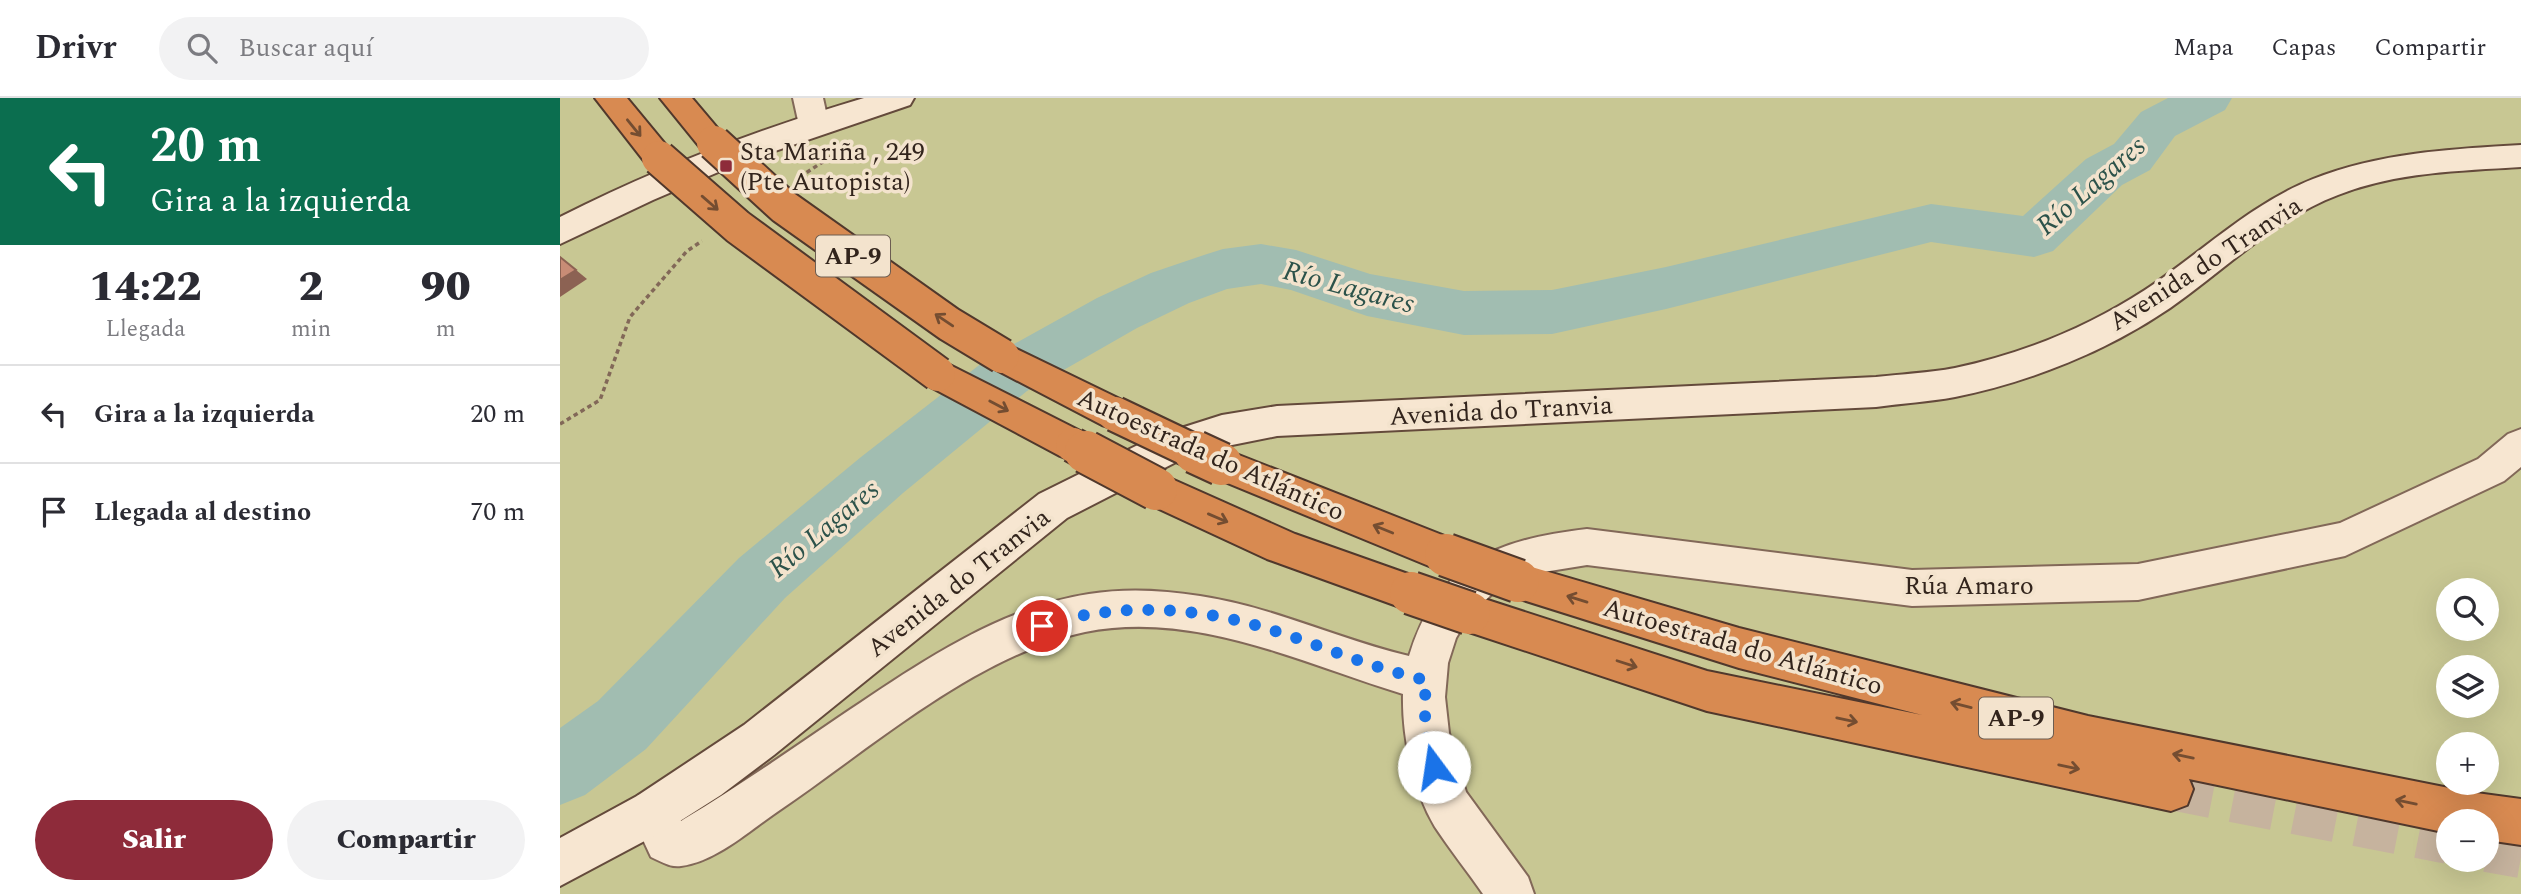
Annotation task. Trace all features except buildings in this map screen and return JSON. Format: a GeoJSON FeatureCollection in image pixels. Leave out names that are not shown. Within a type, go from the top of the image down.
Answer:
{"type":"FeatureCollection","features":[{"type":"Feature","properties":{"kind":"highway","name":"Autoestrada do Atlántico"},"geometry":{"type":"LineString","coordinates":[[610,98],[659,158],[738,227],[938,374],[1191,507],[1347,572],[1707,691],[2171,789]]}},
{"type":"Feature","properties":{"kind":"highway","name":"Autoestrada do Atlántico"},"geometry":{"type":"LineString","coordinates":[[675,98],[714,143],[785,207],[949,324],[1002,356],[1221,464],[1446,555],[1518,581],[1739,648],[2088,737],[2469,815],[2521,822]]}},
{"type":"Feature","properties":{"kind":"main road"},"geometry":{"type":"LineString","coordinates":[[560,232],[652,184],[811,111],[899,98]]}},
{"type":"Feature","properties":{"kind":"main road","name":"Avenida do Tranvia"},"geometry":{"type":"LineString","coordinates":[[560,863],[653,812],[760,740],[1053,506],[1113,473],[1170,447],[1222,431],[1277,421],[1876,392],[1965,380],[2085,340],[2155,301],[2284,206],[2324,188],[2375,170],[2521,156]]}},
{"type":"Feature","properties":{"kind":"main road","name":"Rúa Amaro"},"geometry":{"type":"LineString","coordinates":[[1428,663],[1448,610],[1474,583],[1513,562],[1548,551],[1587,547],[1912,588],[2138,582],[2345,540],[2491,470],[2521,445]]}},
{"type":"Feature","properties":{"kind":"main road"},"geometry":{"type":"LineString","coordinates":[[653,812],[667,841],[679,844],[695,839],[942,672],[1001,640],[1063,619],[1123,609],[1178,612],[1246,623],[1395,674],[1428,663],[1423,715],[1428,749],[1448,805],[1511,894]]}},
{"type":"Feature","properties":{"kind":"shaded area"},"geometry":{"type":"Polygon","coordinates":[[[560,98],[2521,98],[2521,894],[560,894],[560,98]]]}},
{"type":"Feature","properties":{"kind":"waterway","name":"Río Lagares"},"geometry":{"type":"LineString","coordinates":[[560,770],[622,725],[762,578],[882,475],[1007,375],[1117,313],[1170,288],[1223,269],[1261,264],[1296,270],[1367,295],[1464,313],[1552,312],[1666,288],[1931,223],[2034,237],[2104,172],[2132,157],[2158,124],[2208,98]]}},
{"type":"Feature","properties":{"kind":"tunnel"},"geometry":{"type":"LineString","coordinates":[[2171,789],[2436,841]]}},
{"type":"Feature","properties":{"kind":"tunnel"},"geometry":{"type":"LineString","coordinates":[[2499,853],[2521,857]]}},
{"type":"Feature","properties":{"kind":"place","name":"Sta Mariña , 249 (Pte Autopista)"},"geometry":{"type":"Point","coordinates":[726,166]}},
{"type":"Feature","properties":{"kind":"route"},"geometry":{"type":"LineString","coordinates":[[1042,626],[1063,619],[1123,609],[1178,612],[1246,623],[1395,674],[1426,680],[1423,715],[1428,749],[1434,767]]}}]}
